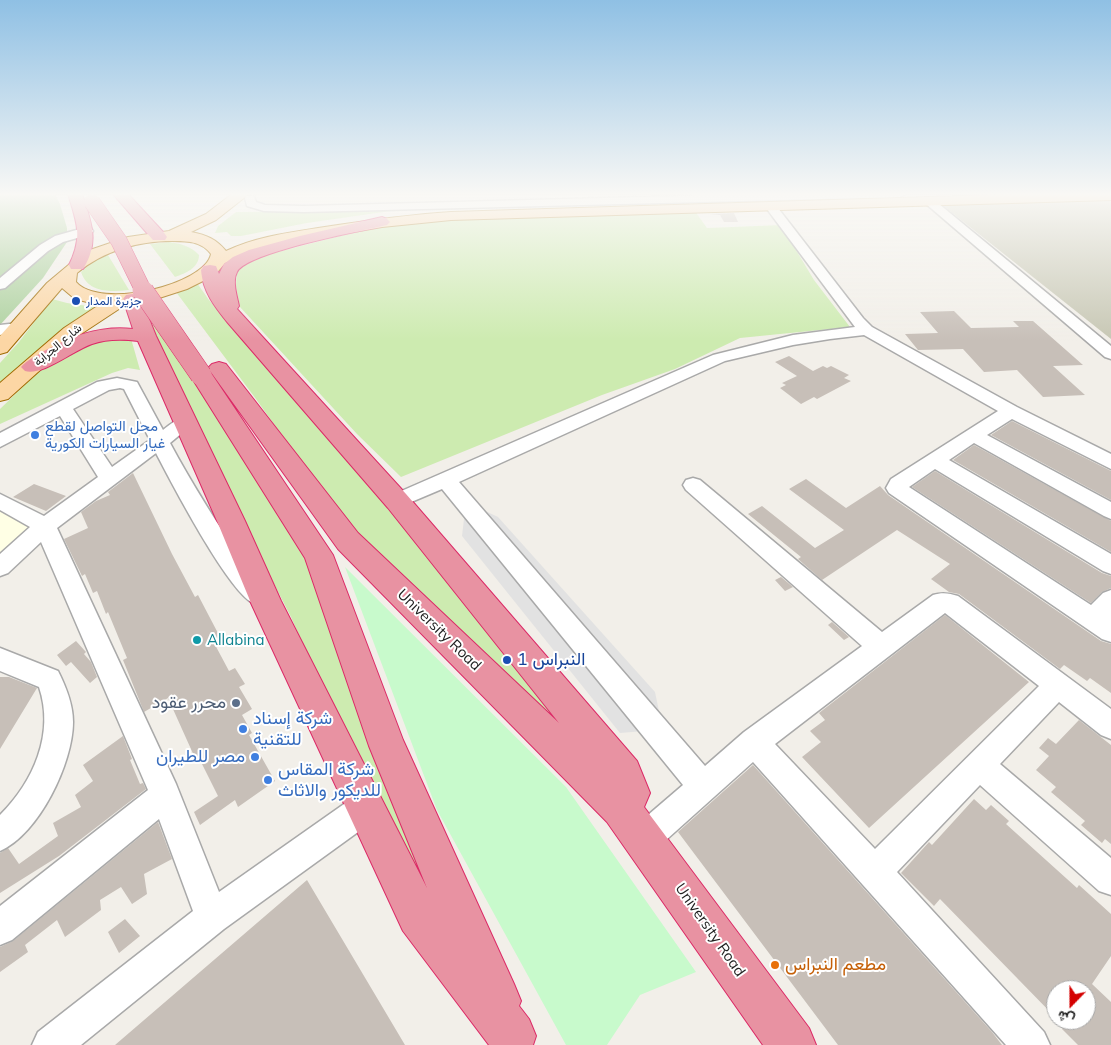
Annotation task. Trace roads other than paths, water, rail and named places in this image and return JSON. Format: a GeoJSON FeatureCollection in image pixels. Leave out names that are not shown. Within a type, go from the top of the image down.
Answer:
{"type":"FeatureCollection","features":[{"type":"Feature","properties":{"kind":"highway"},"geometry":{"type":"LineString","coordinates":[[73,269],[85,252],[86,243]]}},
{"type":"Feature","properties":{"kind":"highway","name":"University Road"},"geometry":{"type":"LineString","coordinates":[[120,243],[142,289],[168,329],[210,365],[348,541],[633,823],[792,1045]]}},
{"type":"Feature","properties":{"kind":"highway"},"geometry":{"type":"LineString","coordinates":[[137,243],[157,281],[185,321]]}},
{"type":"Feature","properties":{"kind":"highway"},"geometry":{"type":"LineString","coordinates":[[235,320],[226,283],[229,270],[239,261],[264,250],[294,243]]}},
{"type":"Feature","properties":{"kind":"highway"},"geometry":{"type":"LineString","coordinates":[[214,265],[211,284],[218,298],[235,320],[397,501],[624,774],[631,793],[633,823]]}},
{"type":"Feature","properties":{"kind":"highway"},"geometry":{"type":"LineString","coordinates":[[126,299],[146,336],[231,520],[266,602],[418,916],[515,1040]]}},
{"type":"Feature","properties":{"kind":"highway"},"geometry":{"type":"LineString","coordinates":[[32,367],[72,344],[99,334],[124,332],[146,336]]}},
{"type":"Feature","properties":{"kind":"highway","name":"University Road"},"geometry":{"type":"LineString","coordinates":[[210,365],[319,555],[387,746],[515,1040]]}},
{"type":"Feature","properties":{"kind":"main road"},"geometry":{"type":"LineString","coordinates":[[0,348],[9,329],[73,269],[93,255],[113,247],[135,243]]}},
{"type":"Feature","properties":{"kind":"main road"},"geometry":{"type":"LineString","coordinates":[[209,243],[217,249],[219,255],[214,265]]}},
{"type":"Feature","properties":{"kind":"main road"},"geometry":{"type":"LineString","coordinates":[[73,269],[67,283],[71,290],[82,296],[99,299],[126,299],[178,288],[197,279],[214,265],[261,243]]}},
{"type":"Feature","properties":{"kind":"main road","name":"شارع الجرابة"},"geometry":{"type":"LineString","coordinates":[[0,394],[71,332],[126,299]]}},
{"type":"Feature","properties":{"kind":"street"},"geometry":{"type":"LineString","coordinates":[[0,285],[44,248],[54,243]]}},
{"type":"Feature","properties":{"kind":"street"},"geometry":{"type":"LineString","coordinates":[[802,243],[858,321],[867,330],[1012,411],[1111,462]]}},
{"type":"Feature","properties":{"kind":"street"},"geometry":{"type":"LineString","coordinates":[[979,243],[1111,354]]}},
{"type":"Feature","properties":{"kind":"street"},"geometry":{"type":"LineString","coordinates":[[397,501],[719,358],[792,340],[867,330]]}},
{"type":"Feature","properties":{"kind":"street"},"geometry":{"type":"LineString","coordinates":[[0,441],[103,386],[124,382],[131,386],[187,494],[240,576],[266,602]]}},
{"type":"Feature","properties":{"kind":"street"},"geometry":{"type":"LineString","coordinates":[[63,408],[110,478]]}},
{"type":"Feature","properties":{"kind":"street"},"geometry":{"type":"LineString","coordinates":[[1012,411],[934,460],[898,484],[896,488],[1102,625],[1111,600]]}},
{"type":"Feature","properties":{"kind":"street"},"geometry":{"type":"LineString","coordinates":[[0,567],[44,526],[185,423]]}},
{"type":"Feature","properties":{"kind":"street"},"geometry":{"type":"LineString","coordinates":[[975,436],[1111,510]]}},
{"type":"Feature","properties":{"kind":"street"},"geometry":{"type":"LineString","coordinates":[[934,460],[1111,565]]}},
{"type":"Feature","properties":{"kind":"street"},"geometry":{"type":"LineString","coordinates":[[445,479],[704,787]]}},
{"type":"Feature","properties":{"kind":"street"},"geometry":{"type":"LineString","coordinates":[[693,485],[881,647]]}},
{"type":"Feature","properties":{"kind":"street"},"geometry":{"type":"LineString","coordinates":[[0,501],[44,526],[164,795],[212,917]]}},
{"type":"Feature","properties":{"kind":"street"},"geometry":{"type":"LineString","coordinates":[[633,823],[704,787],[754,742],[941,602],[947,602],[1111,726]]}},
{"type":"Feature","properties":{"kind":"street"},"geometry":{"type":"LineString","coordinates":[[0,660],[49,679],[57,699],[59,727],[52,758],[31,803],[8,830],[0,835]]}},
{"type":"Feature","properties":{"kind":"street"},"geometry":{"type":"LineString","coordinates":[[875,872],[1057,686]]}},
{"type":"Feature","properties":{"kind":"street"},"geometry":{"type":"LineString","coordinates":[[754,742],[875,872],[1031,1045]]}},
{"type":"Feature","properties":{"kind":"street"},"geometry":{"type":"LineString","coordinates":[[980,766],[1111,879]]}},
{"type":"Feature","properties":{"kind":"street"},"geometry":{"type":"LineString","coordinates":[[0,928],[164,795]]}},
{"type":"Feature","properties":{"kind":"street"},"geometry":{"type":"LineString","coordinates":[[51,1045],[212,917],[365,808]]}},
{"type":"Feature","properties":{"kind":"place","name":"جزيرة المدار"},"geometry":{"type":"Point","coordinates":[76,301]}},
{"type":"Feature","properties":{"kind":"place","name":"محل التواصل لقطع غيار السيارات الكورية"},"geometry":{"type":"Point","coordinates":[35,435]}},
{"type":"Feature","properties":{"kind":"place","name":"Allabina"},"geometry":{"type":"Point","coordinates":[197,640]}},
{"type":"Feature","properties":{"kind":"place","name":"النبراس 1"},"geometry":{"type":"Point","coordinates":[507,660]}},
{"type":"Feature","properties":{"kind":"place","name":"محرر عقود"},"geometry":{"type":"Point","coordinates":[236,703]}},
{"type":"Feature","properties":{"kind":"place","name":"شركة إسناد للتقنية"},"geometry":{"type":"Point","coordinates":[243,729]}},
{"type":"Feature","properties":{"kind":"place","name":"مصر للطيران"},"geometry":{"type":"Point","coordinates":[255,757]}},
{"type":"Feature","properties":{"kind":"place","name":"شركة المقاس للديكور والاثاث"},"geometry":{"type":"Point","coordinates":[268,780]}},
{"type":"Feature","properties":{"kind":"place","name":"مطعم النبراس"},"geometry":{"type":"Point","coordinates":[775,965]}}]}
